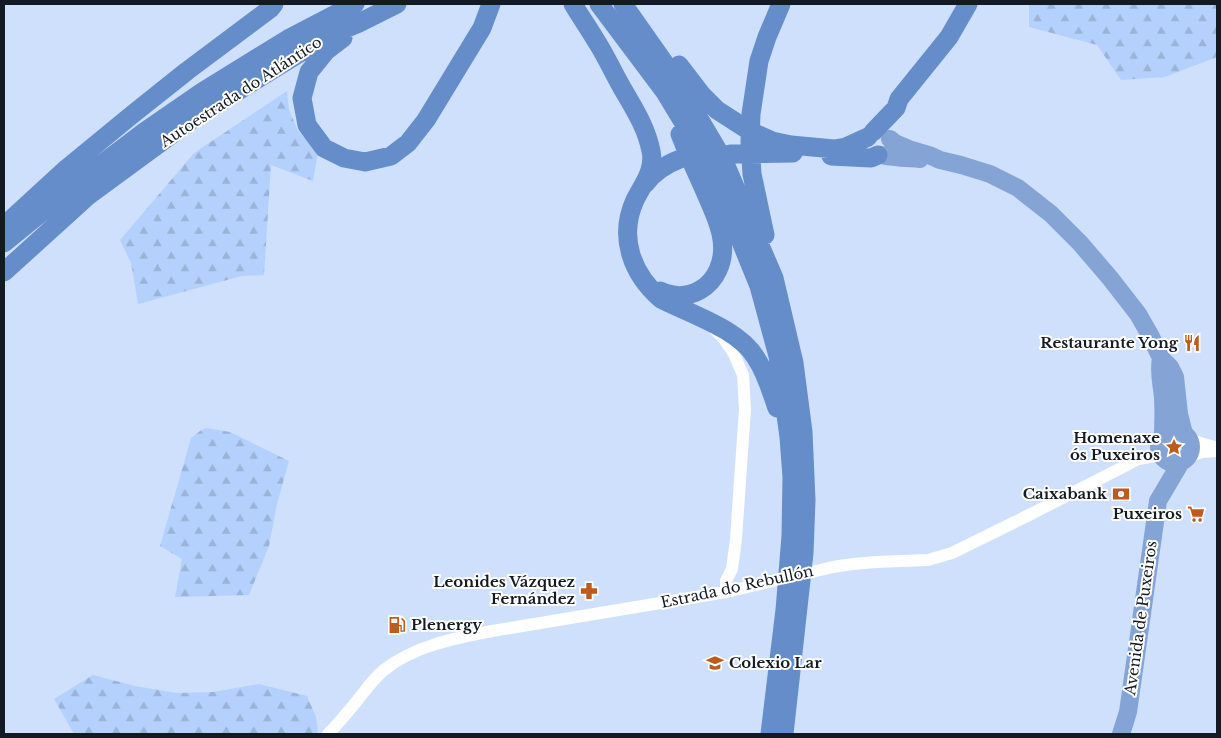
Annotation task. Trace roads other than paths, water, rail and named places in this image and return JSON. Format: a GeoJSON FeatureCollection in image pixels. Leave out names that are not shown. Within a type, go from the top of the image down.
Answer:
{"type":"FeatureCollection","features":[{"type":"Feature","properties":{"kind":"highway"},"geometry":{"type":"LineString","coordinates":[[4,226],[66,170],[133,114],[274,4]]}},
{"type":"Feature","properties":{"kind":"highway","name":"Autoestrada do Atlántico"},"geometry":{"type":"LineString","coordinates":[[4,243],[90,173],[144,132],[202,92],[288,39],[355,4]]}},
{"type":"Feature","properties":{"kind":"highway","name":"Autoestrada do Atlántico"},"geometry":{"type":"LineString","coordinates":[[4,272],[89,196],[194,118],[326,37],[397,4]]}},
{"type":"Feature","properties":{"kind":"highway"},"geometry":{"type":"LineString","coordinates":[[358,23],[326,51],[309,72],[302,98],[307,125],[324,148],[344,158],[365,162],[391,156],[408,143],[426,120],[482,28],[491,4]]}},
{"type":"Feature","properties":{"kind":"highway"},"geometry":{"type":"LineString","coordinates":[[573,4],[596,40],[641,122],[652,155],[650,169],[630,212],[628,249],[632,261],[646,283],[661,299],[726,331],[755,355],[763,370],[788,437]]}},
{"type":"Feature","properties":{"kind":"highway"},"geometry":{"type":"LineString","coordinates":[[599,4],[665,92],[712,168],[759,286],[778,356],[792,477],[791,536],[785,610],[770,734]]}},
{"type":"Feature","properties":{"kind":"highway"},"geometry":{"type":"LineString","coordinates":[[623,4],[639,14],[702,94],[717,110],[748,130],[772,141],[806,150],[810,155],[871,158],[880,155]]}},
{"type":"Feature","properties":{"kind":"highway"},"geometry":{"type":"LineString","coordinates":[[623,4],[675,78],[723,159],[774,278]]}},
{"type":"Feature","properties":{"kind":"highway"},"geometry":{"type":"LineString","coordinates":[[781,4],[759,60],[752,106],[750,142],[752,174],[794,363],[803,432],[806,500],[804,553],[784,734]]}},
{"type":"Feature","properties":{"kind":"highway"},"geometry":{"type":"LineString","coordinates":[[880,155],[874,154],[868,149],[867,145],[877,136],[896,108],[899,99],[949,36],[968,4]]}},
{"type":"Feature","properties":{"kind":"highway"},"geometry":{"type":"LineString","coordinates":[[646,283],[665,294],[675,296],[696,293],[710,283],[722,261],[723,247],[720,227],[677,127],[665,92]]}},
{"type":"Feature","properties":{"kind":"highway"},"geometry":{"type":"LineString","coordinates":[[806,150],[843,139],[858,132],[899,99]]}},
{"type":"Feature","properties":{"kind":"highway"},"geometry":{"type":"LineString","coordinates":[[730,154],[834,149],[846,147],[877,136]]}},
{"type":"Feature","properties":{"kind":"highway","name":"Avenida de Puxeiros"},"geometry":{"type":"LineString","coordinates":[[877,136],[902,147],[929,154],[940,160]]}},
{"type":"Feature","properties":{"kind":"highway"},"geometry":{"type":"LineString","coordinates":[[640,191],[653,176],[677,160],[662,161],[653,154],[650,148]]}},
{"type":"Feature","properties":{"kind":"highway","name":"Avenida de Puxeiros"},"geometry":{"type":"LineString","coordinates":[[880,155],[940,160],[961,165],[990,174],[1018,188],[1051,214],[1080,243],[1110,278],[1132,306],[1150,335],[1161,358],[1170,367],[1175,377],[1180,414],[1191,450],[1171,454],[1159,469],[1158,501],[1128,712],[1121,734]]}},
{"type":"Feature","properties":{"kind":"highway","name":"Avenida de Puxeiros"},"geometry":{"type":"LineString","coordinates":[[1161,358],[1159,369],[1164,419],[1171,454]]}},
{"type":"Feature","properties":{"kind":"highway"},"geometry":{"type":"LineString","coordinates":[[1171,454],[1166,435],[1175,432],[1186,436]]}},
{"type":"Feature","properties":{"kind":"street"},"geometry":{"type":"LineString","coordinates":[[702,318],[719,334],[734,354],[742,375],[745,409],[736,539],[732,569],[726,581],[726,592]]}},
{"type":"Feature","properties":{"kind":"street"},"geometry":{"type":"LineString","coordinates":[[1186,436],[1217,449]]}},
{"type":"Feature","properties":{"kind":"street","name":"Estrada do Rebullón"},"geometry":{"type":"LineString","coordinates":[[328,734],[370,684],[384,671],[405,657],[436,644],[492,631],[726,592],[833,567],[868,562],[928,560],[952,553],[1138,459],[1217,449]]}},
{"type":"Feature","properties":{"kind":"place","name":"Restaurante Yong"},"geometry":{"type":"Point","coordinates":[1192,343]}},
{"type":"Feature","properties":{"kind":"place","name":"Homenaxe ós Puxeiros"},"geometry":{"type":"Point","coordinates":[1174,447]}},
{"type":"Feature","properties":{"kind":"place","name":"Caixabank"},"geometry":{"type":"Point","coordinates":[1121,494]}},
{"type":"Feature","properties":{"kind":"place","name":"Puxeiros"},"geometry":{"type":"Point","coordinates":[1196,514]}},
{"type":"Feature","properties":{"kind":"place","name":"Leonides Vázquez Fernández"},"geometry":{"type":"Point","coordinates":[589,591]}},
{"type":"Feature","properties":{"kind":"place","name":"Plenergy"},"geometry":{"type":"Point","coordinates":[397,625]}},
{"type":"Feature","properties":{"kind":"place","name":"Colexio Lar"},"geometry":{"type":"Point","coordinates":[715,663]}}]}
